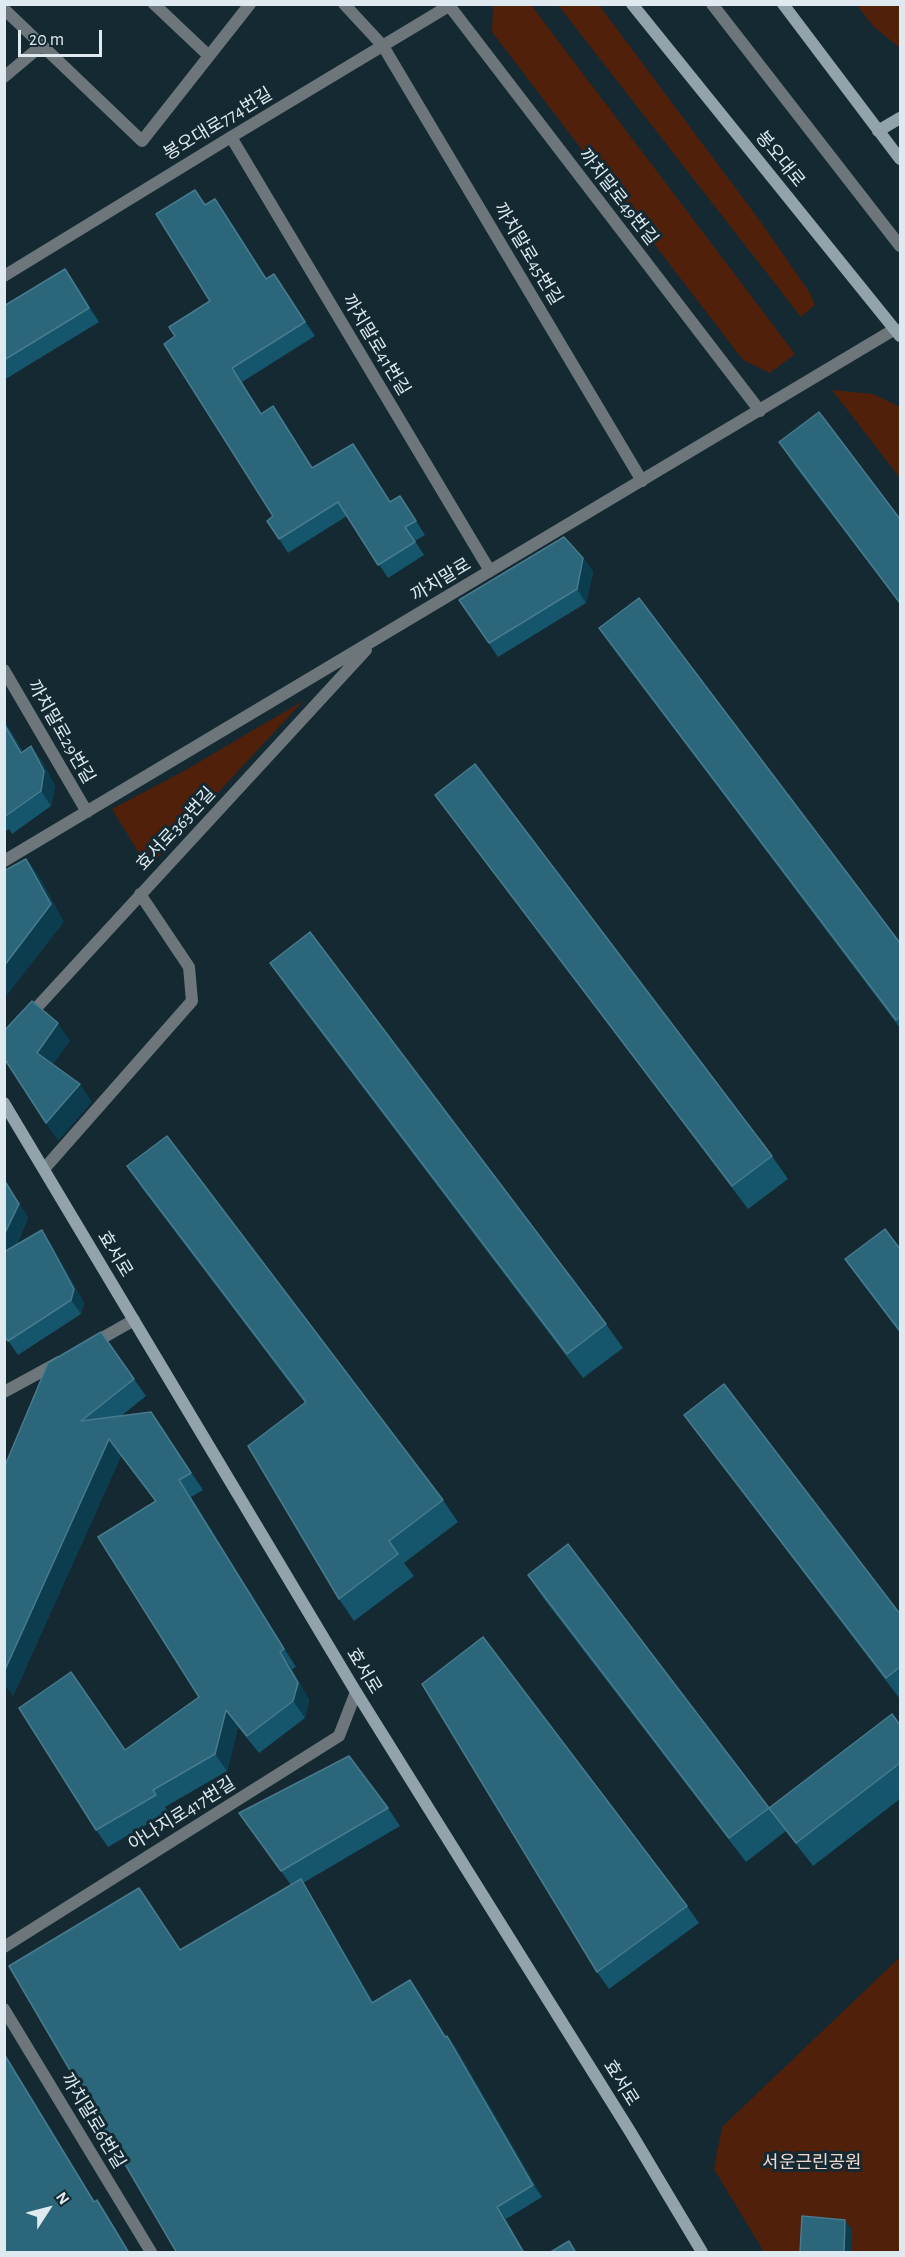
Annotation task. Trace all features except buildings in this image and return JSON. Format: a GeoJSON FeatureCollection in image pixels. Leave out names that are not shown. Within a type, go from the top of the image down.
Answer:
{"type":"FeatureCollection","features":[{"type":"Feature","properties":{"kind":"street"},"geometry":{"type":"LineString","coordinates":[[154,4],[208,56]]}},
{"type":"Feature","properties":{"kind":"street"},"geometry":{"type":"LineString","coordinates":[[4,9],[142,141],[249,4]]}},
{"type":"Feature","properties":{"kind":"street","name":"까치말로45번길"},"geometry":{"type":"LineString","coordinates":[[344,4],[383,46],[642,481]]}},
{"type":"Feature","properties":{"kind":"street","name":"봉오대로"},"geometry":{"type":"LineString","coordinates":[[632,4],[898,333]]}},
{"type":"Feature","properties":{"kind":"street"},"geometry":{"type":"LineString","coordinates":[[712,4],[900,246]]}},
{"type":"Feature","properties":{"kind":"street"},"geometry":{"type":"LineString","coordinates":[[783,4],[900,159]]}},
{"type":"Feature","properties":{"kind":"street","name":"봉오대로774번길"},"geometry":{"type":"LineString","coordinates":[[4,276],[450,5]]}},
{"type":"Feature","properties":{"kind":"street","name":"까치말로49번길"},"geometry":{"type":"LineString","coordinates":[[450,5],[760,411]]}},
{"type":"Feature","properties":{"kind":"street"},"geometry":{"type":"LineString","coordinates":[[4,78],[42,45]]}},
{"type":"Feature","properties":{"kind":"street"},"geometry":{"type":"LineString","coordinates":[[878,131],[900,118]]}},
{"type":"Feature","properties":{"kind":"street","name":"까치말로41번길"},"geometry":{"type":"LineString","coordinates":[[231,137],[490,571]]}},
{"type":"Feature","properties":{"kind":"street","name":"까치말로"},"geometry":{"type":"LineString","coordinates":[[4,861],[760,411],[898,333]]}},
{"type":"Feature","properties":{"kind":"street","name":"효서로363번길"},"geometry":{"type":"LineString","coordinates":[[20,1024],[375,640]]}},
{"type":"Feature","properties":{"kind":"street","name":"까치말로29번길"},"geometry":{"type":"LineString","coordinates":[[4,670],[87,812]]}},
{"type":"Feature","properties":{"kind":"street"},"geometry":{"type":"LineString","coordinates":[[44,1169],[192,1000],[189,967],[140,894]]}},
{"type":"Feature","properties":{"kind":"street","name":"효서로"},"geometry":{"type":"LineString","coordinates":[[4,1103],[356,1692],[631,2133],[702,2253]]}},
{"type":"Feature","properties":{"kind":"street"},"geometry":{"type":"LineString","coordinates":[[4,1392],[134,1320]]}},
{"type":"Feature","properties":{"kind":"street","name":"아나지로417번길"},"geometry":{"type":"LineString","coordinates":[[4,1947],[339,1736],[356,1692]]}},
{"type":"Feature","properties":{"kind":"street","name":"까치말로6번길"},"geometry":{"type":"LineString","coordinates":[[4,2009],[151,2253]]}},
{"type":"Feature","properties":{"kind":"green space"},"geometry":{"type":"Polygon","coordinates":[[[493,5],[531,5],[795,354],[770,373],[743,360],[492,32],[493,5]]]}},
{"type":"Feature","properties":{"kind":"green space"},"geometry":{"type":"Polygon","coordinates":[[[558,5],[599,5],[760,221],[810,293],[815,305],[801,317],[558,5]]]}},
{"type":"Feature","properties":{"kind":"green space"},"geometry":{"type":"Polygon","coordinates":[[[857,5],[900,5],[900,48],[873,26],[857,5]]]}},
{"type":"Feature","properties":{"kind":"green space"},"geometry":{"type":"Polygon","coordinates":[[[832,390],[873,394],[900,407],[900,478],[832,390]]]}},
{"type":"Feature","properties":{"kind":"green space"},"geometry":{"type":"Polygon","coordinates":[[[303,701],[148,868],[112,809],[184,771],[303,701]]]}},
{"type":"Feature","properties":{"kind":"green space","name":"서운근린공원"},"geometry":{"type":"Polygon","coordinates":[[[900,1957],[900,2252],[764,2252],[714,2169],[722,2127],[900,1957]]]}}]}
